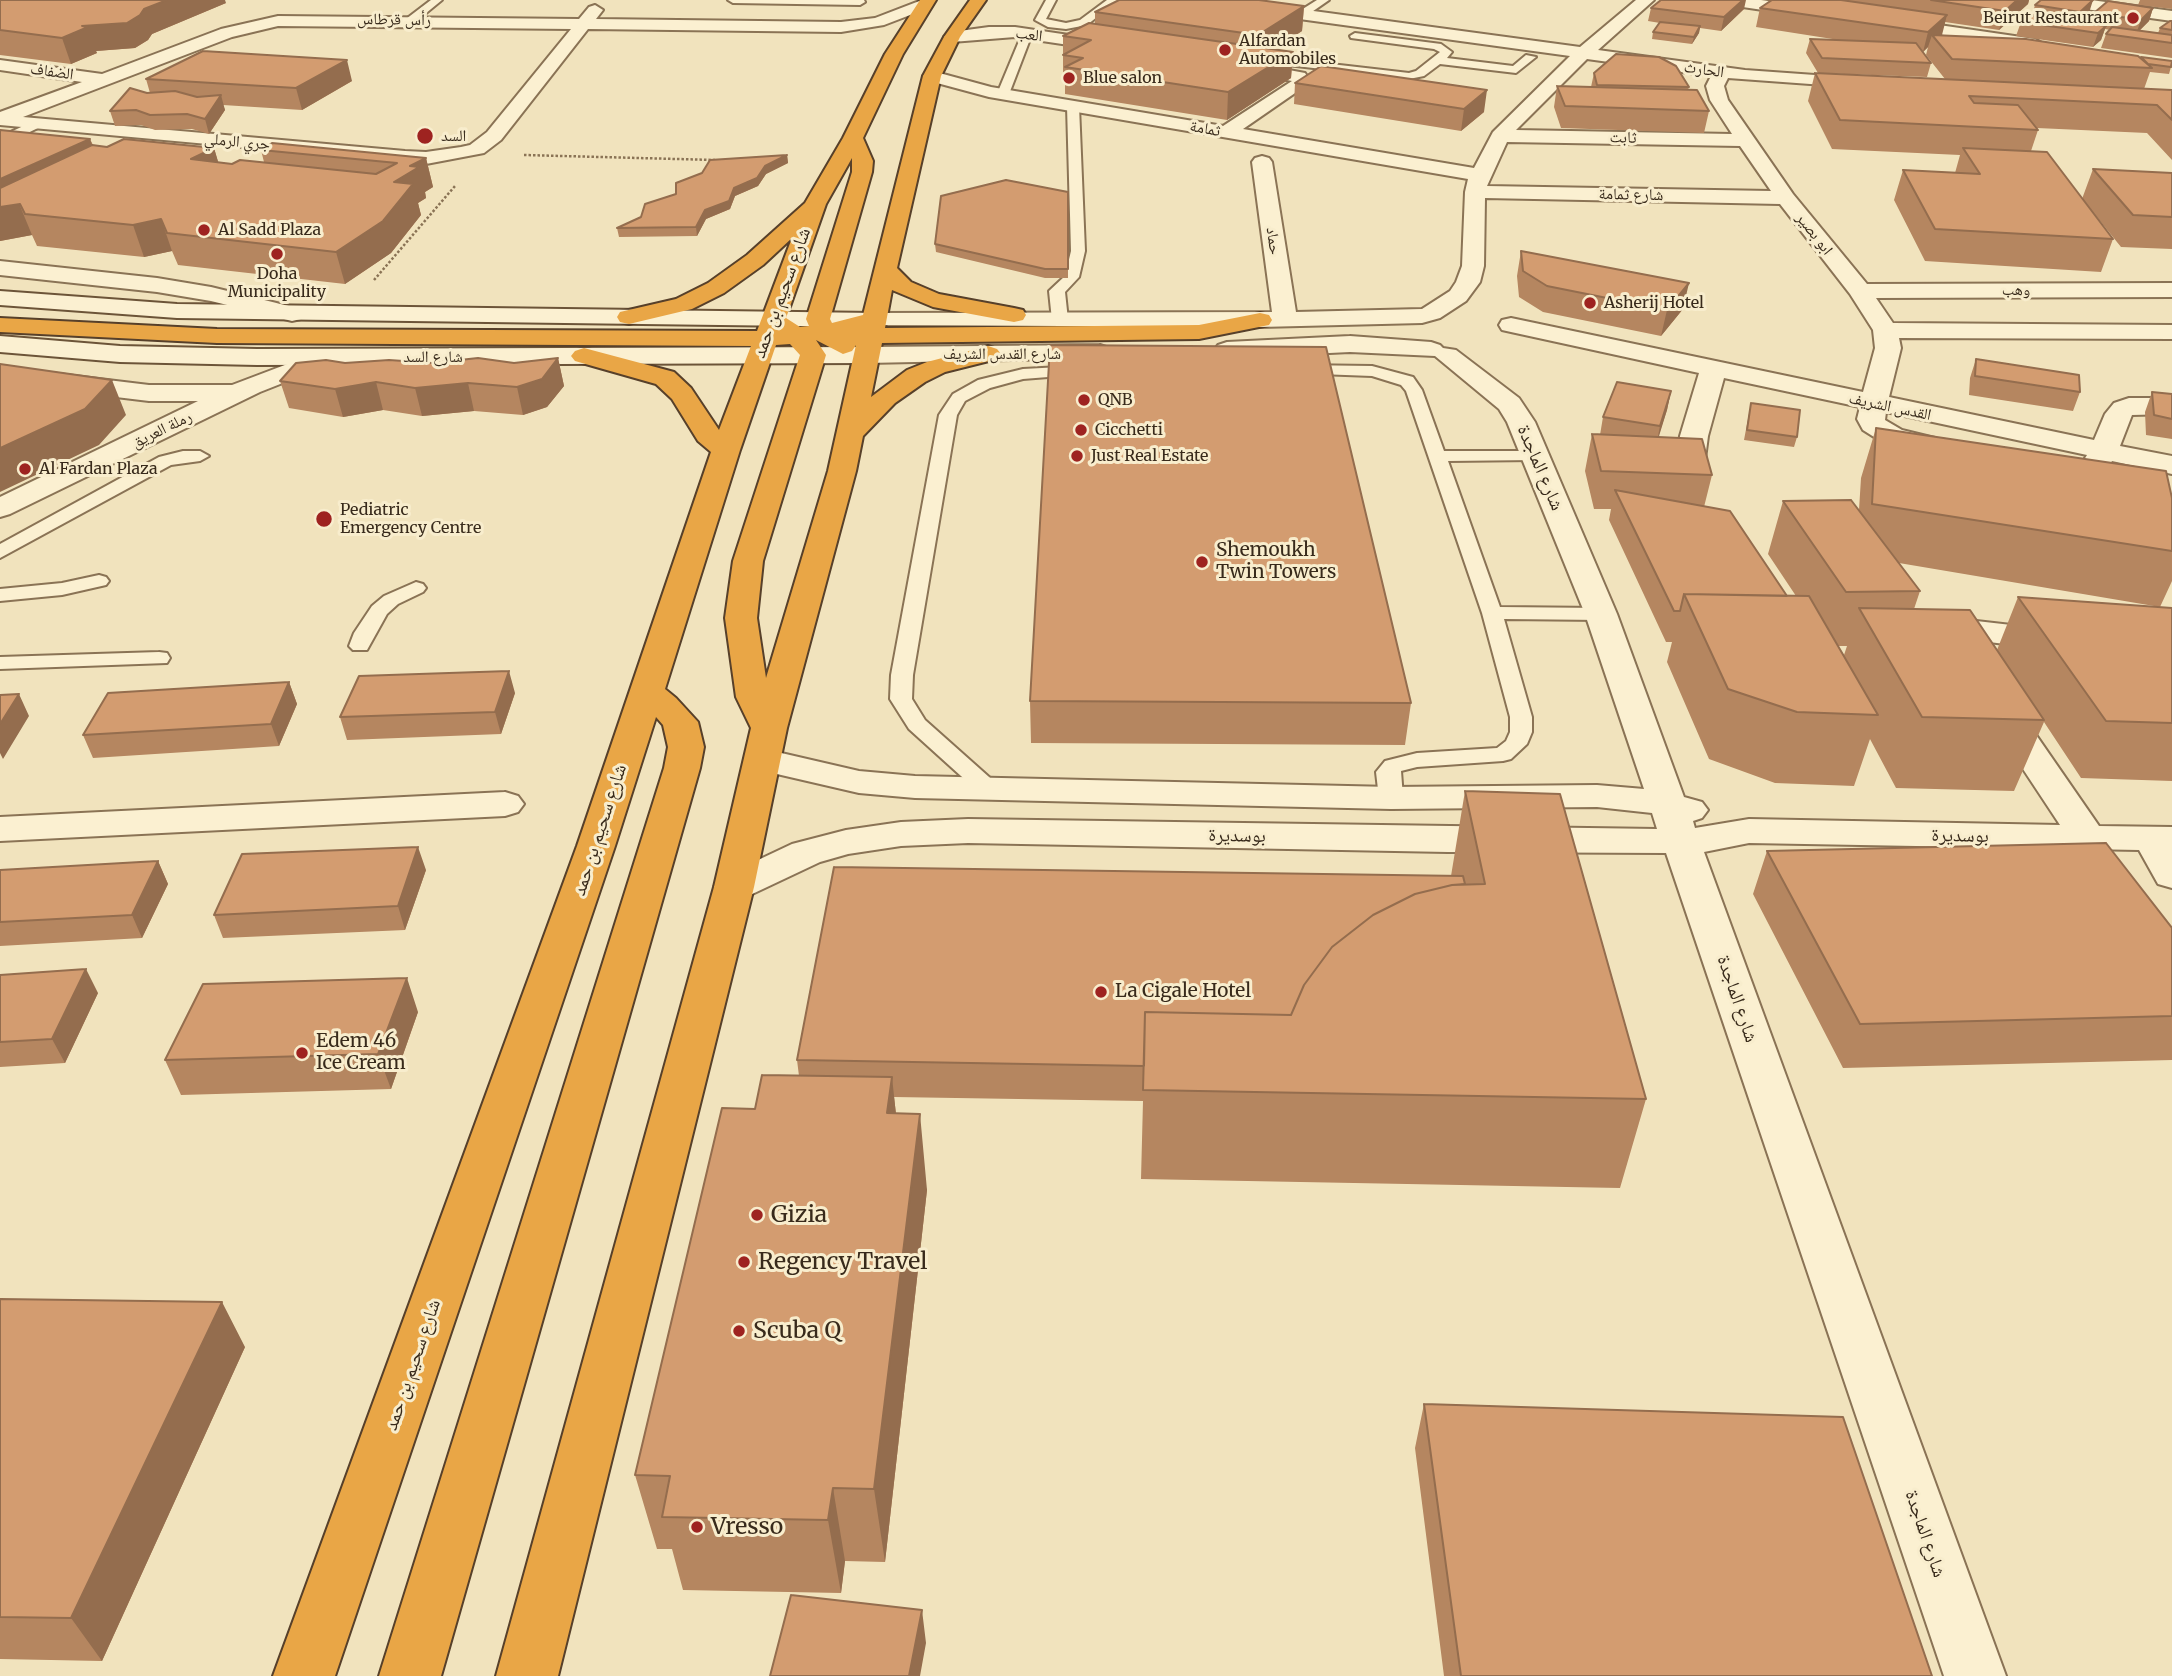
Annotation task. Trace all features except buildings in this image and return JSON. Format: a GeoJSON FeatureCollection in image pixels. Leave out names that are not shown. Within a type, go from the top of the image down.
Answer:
{"type":"FeatureCollection","features":[{"type":"Feature","properties":{"kind":"highway"},"geometry":{"type":"LineString","coordinates":[[527,1676],[734,887],[767,744],[849,435],[932,76],[952,37],[979,0]]}},
{"type":"Feature","properties":{"kind":"highway","name":"شارع سحيم بن حمد"},"geometry":{"type":"LineString","coordinates":[[304,1676],[588,870],[726,450],[815,204],[853,138],[894,54],[927,2]]}},
{"type":"Feature","properties":{"kind":"highway"},"geometry":{"type":"LineString","coordinates":[[767,744],[745,658],[741,618],[748,561],[862,172],[863,161],[853,138]]}},
{"type":"Feature","properties":{"kind":"highway"},"geometry":{"type":"LineString","coordinates":[[629,317],[684,304],[716,288],[755,260],[815,204]]}},
{"type":"Feature","properties":{"kind":"highway"},"geometry":{"type":"LineString","coordinates":[[885,270],[903,287],[933,300],[1055,320]]}},
{"type":"Feature","properties":{"kind":"highway"},"geometry":{"type":"LineString","coordinates":[[0,324],[204,335],[815,338],[1187,332],[1223,329],[1272,319]]}},
{"type":"Feature","properties":{"kind":"highway"},"geometry":{"type":"LineString","coordinates":[[849,435],[886,397],[916,376],[946,364],[988,354]]}},
{"type":"Feature","properties":{"kind":"highway"},"geometry":{"type":"LineString","coordinates":[[584,356],[665,378],[682,394],[708,435],[726,450]]}},
{"type":"Feature","properties":{"kind":"highway"},"geometry":{"type":"LineString","coordinates":[[411,1676],[682,768],[686,747],[680,722],[664,705],[646,692]]}},
{"type":"Feature","properties":{"kind":"street","name":"جري الرملي"},"geometry":{"type":"LineString","coordinates":[[0,120],[405,157],[426,158],[463,153],[477,149],[494,136],[603,0]]}},
{"type":"Feature","properties":{"kind":"street","name":"الحارث"},"geometry":{"type":"LineString","coordinates":[[1197,0],[1298,9],[1365,29],[1585,52],[1791,80],[1886,85]]}},
{"type":"Feature","properties":{"kind":"street"},"geometry":{"type":"LineString","coordinates":[[1426,314],[1458,296],[1468,282],[1473,266],[1477,183],[1500,136],[1585,52],[1646,0]]}},
{"type":"Feature","properties":{"kind":"street"},"geometry":{"type":"LineString","coordinates":[[1729,0],[1840,16]]}},
{"type":"Feature","properties":{"kind":"street"},"geometry":{"type":"LineString","coordinates":[[2056,0],[2172,16]]}},
{"type":"Feature","properties":{"kind":"street","name":"رأس قرطاس"},"geometry":{"type":"LineString","coordinates":[[805,28],[870,24],[927,2]]}},
{"type":"Feature","properties":{"kind":"street","name":"رأس قرطاس"},"geometry":{"type":"LineString","coordinates":[[0,120],[227,33],[262,23],[314,19],[583,24],[721,20],[849,32],[876,41],[894,54]]}},
{"type":"Feature","properties":{"kind":"street"},"geometry":{"type":"LineString","coordinates":[[1868,20],[2048,46]]}},
{"type":"Feature","properties":{"kind":"street","name":"العب"},"geometry":{"type":"LineString","coordinates":[[952,37],[989,32],[1027,34],[1134,50]]}},
{"type":"Feature","properties":{"kind":"street"},"geometry":{"type":"LineString","coordinates":[[1226,132],[1302,82],[1298,77],[1288,74],[1228,64]]}},
{"type":"Feature","properties":{"kind":"street","name":"الضفاف"},"geometry":{"type":"LineString","coordinates":[[0,65],[103,80]]}},
{"type":"Feature","properties":{"kind":"street","name":"ابو بصير"},"geometry":{"type":"LineString","coordinates":[[1723,72],[1718,76],[1716,92],[1786,198],[1860,291],[1885,330]]}},
{"type":"Feature","properties":{"kind":"street","name":"ثمامة"},"geometry":{"type":"LineString","coordinates":[[932,76],[1003,94],[1226,132],[1477,183]]}},
{"type":"Feature","properties":{"kind":"street","name":"ثابت"},"geometry":{"type":"LineString","coordinates":[[1500,136],[1747,140]]}},
{"type":"Feature","properties":{"kind":"street","name":"حماد"},"geometry":{"type":"LineString","coordinates":[[1262,162],[1272,319]]}},
{"type":"Feature","properties":{"kind":"street","name":"شارع ثمامة"},"geometry":{"type":"LineString","coordinates":[[1477,183],[1786,198]]}},
{"type":"Feature","properties":{"kind":"street"},"geometry":{"type":"LineString","coordinates":[[1473,266],[1497,326]]}},
{"type":"Feature","properties":{"kind":"street","name":"شارع السد"},"geometry":{"type":"LineString","coordinates":[[0,268],[157,285],[211,294],[299,335],[327,357],[584,356],[767,338],[871,337]]}},
{"type":"Feature","properties":{"kind":"street","name":"وهب"},"geometry":{"type":"LineString","coordinates":[[1860,291],[2172,290]]}},
{"type":"Feature","properties":{"kind":"street","name":"شارع السد"},"geometry":{"type":"LineString","coordinates":[[0,298],[164,311],[299,335]]}},
{"type":"Feature","properties":{"kind":"street","name":"شارع القدس الشريف"},"geometry":{"type":"LineString","coordinates":[[871,337],[1055,320],[1272,319],[1453,311],[1497,326]]}},
{"type":"Feature","properties":{"kind":"street","name":"شارع الماجدة"},"geometry":{"type":"LineString","coordinates":[[1426,314],[1409,323],[1406,332],[1414,342],[1439,352],[1486,383],[1510,404],[1535,455],[1601,614],[1975,1676]]}},
{"type":"Feature","properties":{"kind":"street","name":"شارع السد"},"geometry":{"type":"LineString","coordinates":[[0,344],[120,354],[299,335],[344,315],[629,317],[767,338]]}},
{"type":"Feature","properties":{"kind":"street","name":"شارع القدس الشريف"},"geometry":{"type":"LineString","coordinates":[[871,337],[988,354],[1155,353],[1350,344],[1439,352],[1497,326]]}},
{"type":"Feature","properties":{"kind":"street","name":"القدس الشريف"},"geometry":{"type":"LineString","coordinates":[[1497,326],[2172,465]]}},
{"type":"Feature","properties":{"kind":"street"},"geometry":{"type":"LineString","coordinates":[[1947,449],[1880,430],[1871,419],[1888,348],[1885,330],[2172,332]]}},
{"type":"Feature","properties":{"kind":"street","name":"رملة العريق"},"geometry":{"type":"LineString","coordinates":[[0,508],[251,386],[327,357]]}},
{"type":"Feature","properties":{"kind":"street"},"geometry":{"type":"LineString","coordinates":[[1689,474],[1696,424],[1713,369]]}},
{"type":"Feature","properties":{"kind":"street"},"geometry":{"type":"LineString","coordinates":[[0,375],[131,391],[192,394],[251,386]]}},
{"type":"Feature","properties":{"kind":"street"},"geometry":{"type":"LineString","coordinates":[[131,391],[146,412],[146,437]]}},
{"type":"Feature","properties":{"kind":"street"},"geometry":{"type":"LineString","coordinates":[[2024,465],[2077,474],[2093,469],[2104,451],[2118,414],[2123,409],[2129,406],[2172,406]]}},
{"type":"Feature","properties":{"kind":"street"},"geometry":{"type":"LineString","coordinates":[[2089,839],[1956,641],[1953,632],[1970,630],[2091,645]]}},
{"type":"Feature","properties":{"kind":"street","name":"بوسديرة"},"geometry":{"type":"LineString","coordinates":[[767,744],[859,782],[990,790],[1391,798],[1597,796],[1639,799],[1675,823],[1712,839],[1749,831],[2162,839]]}},
{"type":"Feature","properties":{"kind":"street"},"geometry":{"type":"LineString","coordinates":[[1132,793],[1118,807],[1121,824],[1133,834]]}},
{"type":"Feature","properties":{"kind":"street"},"geometry":{"type":"LineString","coordinates":[[1448,840],[1472,828],[1477,818],[1474,808],[1461,797]]}},
{"type":"Feature","properties":{"kind":"street"},"geometry":{"type":"LineString","coordinates":[[0,829],[505,804]]}},
{"type":"Feature","properties":{"kind":"street","name":"بوسديرة"},"geometry":{"type":"LineString","coordinates":[[734,887],[806,853],[846,842],[901,834],[968,831],[1448,840],[1675,823]]}},
{"type":"Feature","properties":{"kind":"street"},"geometry":{"type":"LineString","coordinates":[[2162,839],[2172,875]]}},
{"type":"Feature","properties":{"kind":"lane"},"geometry":{"type":"LineString","coordinates":[[411,21],[437,0]]}},
{"type":"Feature","properties":{"kind":"lane"},"geometry":{"type":"LineString","coordinates":[[733,0],[860,2]]}},
{"type":"Feature","properties":{"kind":"lane"},"geometry":{"type":"LineString","coordinates":[[1051,0],[1040,20],[1058,26],[1083,23],[1111,1]]}},
{"type":"Feature","properties":{"kind":"lane"},"geometry":{"type":"LineString","coordinates":[[1088,0],[1111,1]]}},
{"type":"Feature","properties":{"kind":"lane"},"geometry":{"type":"LineString","coordinates":[[1298,9],[1324,0]]}},
{"type":"Feature","properties":{"kind":"lane"},"geometry":{"type":"LineString","coordinates":[[1270,60],[1416,75],[1447,50],[1403,51],[1365,29],[1344,43]]}},
{"type":"Feature","properties":{"kind":"lane"},"geometry":{"type":"LineString","coordinates":[[1003,94],[1027,34]]}},
{"type":"Feature","properties":{"kind":"lane"},"geometry":{"type":"LineString","coordinates":[[1311,65],[1333,50]]}},
{"type":"Feature","properties":{"kind":"lane"},"geometry":{"type":"LineString","coordinates":[[1375,72],[1403,51]]}},
{"type":"Feature","properties":{"kind":"lane"},"geometry":{"type":"LineString","coordinates":[[1437,60],[1516,71],[1530,57]]}},
{"type":"Feature","properties":{"kind":"lane"},"geometry":{"type":"LineString","coordinates":[[1055,320],[1057,291],[1072,277],[1078,251],[1073,106]]}},
{"type":"Feature","properties":{"kind":"lane"},"geometry":{"type":"LineString","coordinates":[[23,151],[5,147],[3,140],[37,124]]}},
{"type":"Feature","properties":{"kind":"lane"},"geometry":{"type":"LineString","coordinates":[[144,148],[172,137]]}},
{"type":"Feature","properties":{"kind":"lane"},"geometry":{"type":"LineString","coordinates":[[990,790],[917,724],[901,699],[902,675],[948,415],[959,398],[984,384],[1023,374],[1103,371]]}},
{"type":"Feature","properties":{"kind":"lane"},"geometry":{"type":"LineString","coordinates":[[1277,371],[1372,371],[1407,381],[1415,390],[1492,613],[1521,717],[1521,732],[1516,744],[1503,754],[1417,760],[1393,766],[1388,772],[1391,798]]}},
{"type":"Feature","properties":{"kind":"lane"},"geometry":{"type":"LineString","coordinates":[[1437,456],[1535,455]]}},
{"type":"Feature","properties":{"kind":"lane"},"geometry":{"type":"LineString","coordinates":[[0,551],[165,461],[183,456],[200,456]]}},
{"type":"Feature","properties":{"kind":"lane"},"geometry":{"type":"LineString","coordinates":[[0,595],[99,581]]}},
{"type":"Feature","properties":{"kind":"lane"},"geometry":{"type":"LineString","coordinates":[[360,646],[364,633],[379,610],[391,600],[416,588]]}},
{"type":"Feature","properties":{"kind":"lane"},"geometry":{"type":"LineString","coordinates":[[1492,613],[1601,614]]}},
{"type":"Feature","properties":{"kind":"lane"},"geometry":{"type":"LineString","coordinates":[[0,663],[159,658]]}},
{"type":"Feature","properties":{"kind":"path"},"geometry":{"type":"LineString","coordinates":[[344,315],[459,181],[463,153],[727,161]]}},
{"type":"Feature","properties":{"kind":"place","name":"Beirut Restaurant"},"geometry":{"type":"Point","coordinates":[2133,18]}},
{"type":"Feature","properties":{"kind":"place","name":"Alfardan Automobiles"},"geometry":{"type":"Point","coordinates":[1225,50]}},
{"type":"Feature","properties":{"kind":"place","name":"Blue salon"},"geometry":{"type":"Point","coordinates":[1069,78]}},
{"type":"Feature","properties":{"kind":"place","name":"السد"},"geometry":{"type":"Point","coordinates":[425,136]}},
{"type":"Feature","properties":{"kind":"place","name":"Al Sadd Plaza"},"geometry":{"type":"Point","coordinates":[204,230]}},
{"type":"Feature","properties":{"kind":"place","name":"Doha Municipality"},"geometry":{"type":"Point","coordinates":[277,254]}},
{"type":"Feature","properties":{"kind":"place","name":"Asherij Hotel"},"geometry":{"type":"Point","coordinates":[1590,303]}},
{"type":"Feature","properties":{"kind":"place","name":"QNB"},"geometry":{"type":"Point","coordinates":[1084,400]}},
{"type":"Feature","properties":{"kind":"place","name":"Cicchetti"},"geometry":{"type":"Point","coordinates":[1081,430]}},
{"type":"Feature","properties":{"kind":"place","name":"Just Real Estate"},"geometry":{"type":"Point","coordinates":[1077,456]}},
{"type":"Feature","properties":{"kind":"place","name":"Al Fardan Plaza"},"geometry":{"type":"Point","coordinates":[25,469]}},
{"type":"Feature","properties":{"kind":"place","name":"Pediatric Emergency Centre"},"geometry":{"type":"Point","coordinates":[324,519]}},
{"type":"Feature","properties":{"kind":"place","name":"Shemoukh Twin Towers"},"geometry":{"type":"Point","coordinates":[1202,562]}},
{"type":"Feature","properties":{"kind":"place","name":"La Cigale Hotel"},"geometry":{"type":"Point","coordinates":[1101,992]}},
{"type":"Feature","properties":{"kind":"place","name":"Edem 46 Ice Cream"},"geometry":{"type":"Point","coordinates":[302,1053]}},
{"type":"Feature","properties":{"kind":"place","name":"Gizia"},"geometry":{"type":"Point","coordinates":[757,1215]}},
{"type":"Feature","properties":{"kind":"place","name":"Regency Travel"},"geometry":{"type":"Point","coordinates":[744,1262]}},
{"type":"Feature","properties":{"kind":"place","name":"Scuba Q"},"geometry":{"type":"Point","coordinates":[739,1331]}},
{"type":"Feature","properties":{"kind":"place","name":"Vresso"},"geometry":{"type":"Point","coordinates":[697,1527]}}]}
